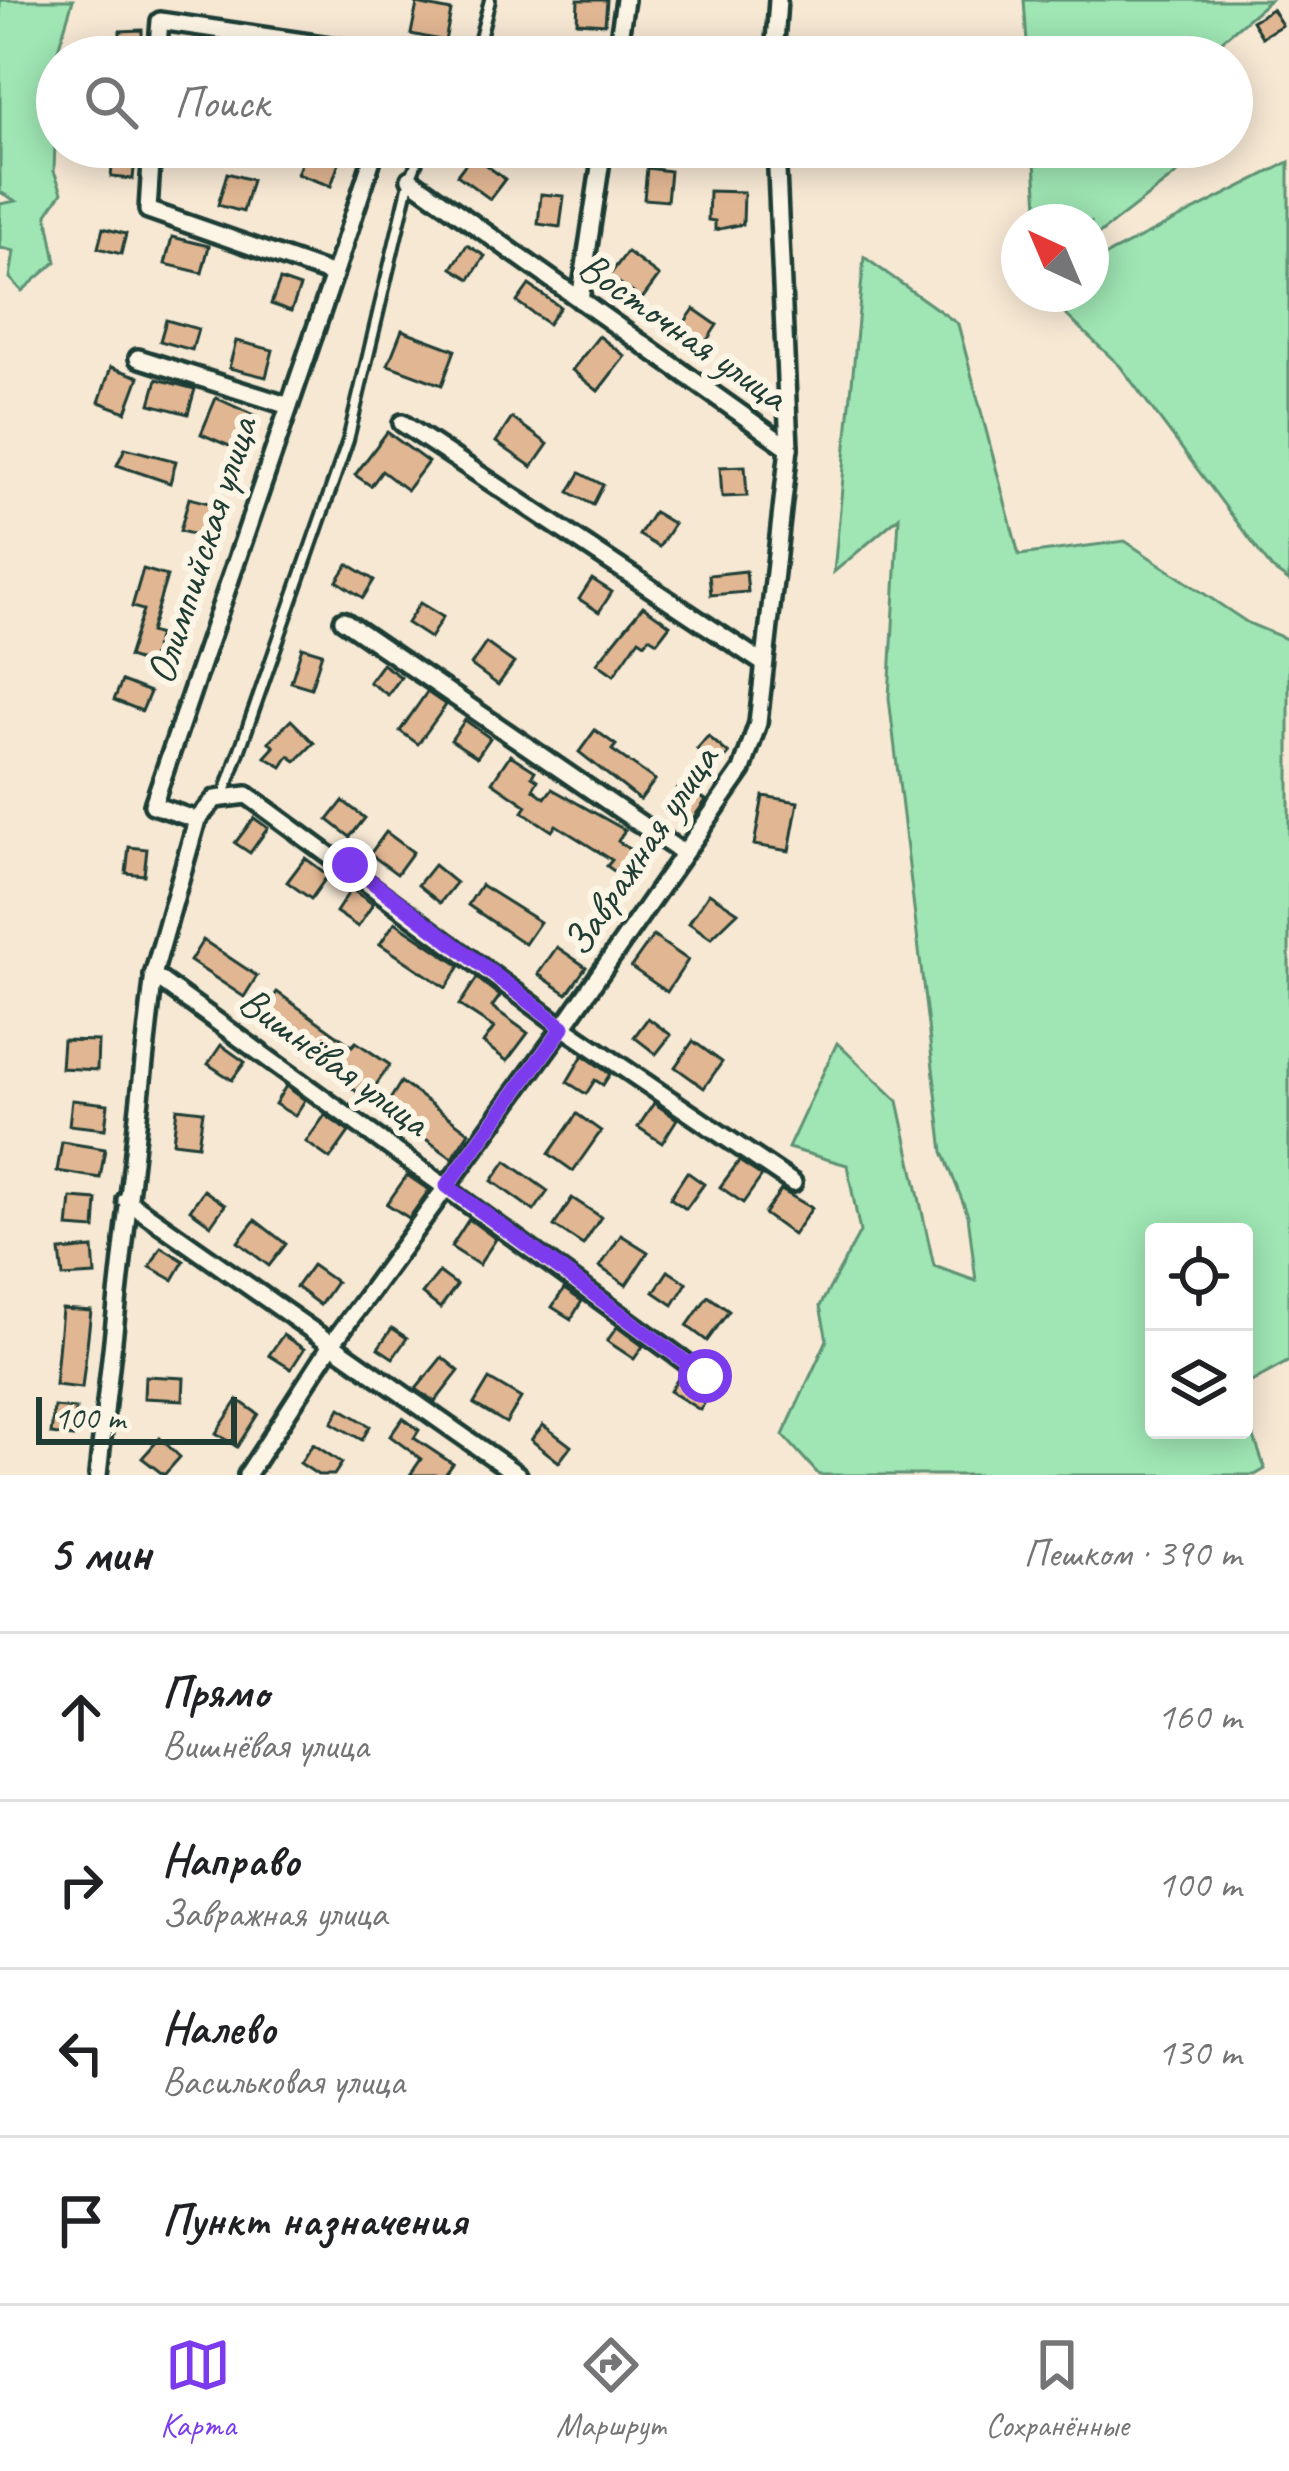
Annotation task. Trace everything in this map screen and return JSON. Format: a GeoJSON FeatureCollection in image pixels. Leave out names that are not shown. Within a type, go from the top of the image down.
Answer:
{"type":"FeatureCollection","features":[{"type":"Feature","properties":{"kind":"street"},"geometry":{"type":"LineString","coordinates":[[619,36],[625,0]]}},
{"type":"Feature","properties":{"kind":"street"},"geometry":{"type":"LineString","coordinates":[[775,36],[778,0]]}},
{"type":"Feature","properties":{"kind":"street"},"geometry":{"type":"LineString","coordinates":[[159,36],[160,21],[262,36]]}},
{"type":"Feature","properties":{"kind":"street"},"geometry":{"type":"LineString","coordinates":[[151,168],[148,210],[334,274]]}},
{"type":"Feature","properties":{"kind":"street","name":"Олимпийская улица"},"geometry":{"type":"LineString","coordinates":[[196,820],[153,805],[369,168]]}},
{"type":"Feature","properties":{"kind":"street"},"geometry":{"type":"LineString","coordinates":[[580,300],[600,168]]}},
{"type":"Feature","properties":{"kind":"street","name":"Восточная улица"},"geometry":{"type":"LineString","coordinates":[[777,168],[789,448]]}},
{"type":"Feature","properties":{"kind":"street","name":"Восточная улица"},"geometry":{"type":"LineString","coordinates":[[410,178],[789,448]]}},
{"type":"Feature","properties":{"kind":"street"},"geometry":{"type":"LineString","coordinates":[[138,358],[286,405]]}},
{"type":"Feature","properties":{"kind":"street"},"geometry":{"type":"LineString","coordinates":[[402,423],[763,663]]}},
{"type":"Feature","properties":{"kind":"street","name":"Завражная улица"},"geometry":{"type":"LineString","coordinates":[[247,1475],[331,1345],[563,1027],[742,770],[758,723],[789,448]]}},
{"type":"Feature","properties":{"kind":"street"},"geometry":{"type":"LineString","coordinates":[[343,620],[683,854]]}},
{"type":"Feature","properties":{"kind":"street"},"geometry":{"type":"LineString","coordinates":[[98,1475],[154,975],[196,820],[215,799],[247,795],[563,1027],[793,1183]]}},
{"type":"Feature","properties":{"kind":"street","name":"Вишнёвая улица"},"geometry":{"type":"LineString","coordinates":[[154,975],[705,1376]]}},
{"type":"Feature","properties":{"kind":"street"},"geometry":{"type":"LineString","coordinates":[[126,1200],[518,1475]]}},
{"type":"Feature","properties":{"kind":"lane"},"geometry":{"type":"LineString","coordinates":[[481,36],[490,0]]}},
{"type":"Feature","properties":{"kind":"lane"},"geometry":{"type":"LineString","coordinates":[[222,801],[348,440],[414,168]]}},
{"type":"Feature","properties":{"kind":"green space"},"geometry":{"type":"Polygon","coordinates":[[[0,0],[73,0],[62,36],[36,36],[36,168],[54,168],[62,192],[47,214],[56,262],[22,291],[10,278],[14,251],[0,248],[0,204],[16,201],[0,192],[0,0]]]}},
{"type":"Feature","properties":{"kind":"green space"},"geometry":{"type":"Polygon","coordinates":[[[1024,0],[1270,0],[1227,36],[1027,36],[1024,0]]]}},
{"type":"Feature","properties":{"kind":"green space"},"geometry":{"type":"Polygon","coordinates":[[[1289,162],[1289,581],[1272,569],[1120,366],[1063,312],[1109,312],[1109,254],[1289,162]]]}},
{"type":"Feature","properties":{"kind":"green space"},"geometry":{"type":"Polygon","coordinates":[[[1035,168],[1180,168],[1109,226],[1109,204],[1038,204],[1035,168]]]}},
{"type":"Feature","properties":{"kind":"green space"},"geometry":{"type":"Polygon","coordinates":[[[864,257],[958,324],[1019,555],[1125,541],[1248,623],[1289,640],[1289,1361],[1253,1381],[1253,1223],[1145,1223],[1145,1439],[1253,1439],[1253,1434],[1265,1469],[1255,1475],[819,1475],[783,1435],[827,1340],[820,1306],[860,1232],[847,1165],[788,1148],[837,1043],[898,1101],[934,1266],[976,1281],[968,1215],[943,1152],[889,698],[899,517],[834,572],[864,257]]]}},
{"type":"Feature","properties":{"kind":"building"},"geometry":{"type":"Polygon","coordinates":[[[578,0],[607,0],[605,24],[577,22],[578,0]]]}},
{"type":"Feature","properties":{"kind":"building"},"geometry":{"type":"Polygon","coordinates":[[[417,4],[451,11],[446,36],[411,34],[417,4]]]}},
{"type":"Feature","properties":{"kind":"building"},"geometry":{"type":"Polygon","coordinates":[[[1272,9],[1282,25],[1262,37],[1252,21],[1272,9]]]}},
{"type":"Feature","properties":{"kind":"building"},"geometry":{"type":"Polygon","coordinates":[[[142,30],[142,36],[120,36],[120,31],[142,30]]]}},
{"type":"Feature","properties":{"kind":"building"},"geometry":{"type":"Polygon","coordinates":[[[112,168],[134,168],[133,179],[111,177],[112,168]]]}},
{"type":"Feature","properties":{"kind":"building"},"geometry":{"type":"Polygon","coordinates":[[[299,168],[337,168],[331,186],[297,174],[299,168]]]}},
{"type":"Feature","properties":{"kind":"building"},"geometry":{"type":"Polygon","coordinates":[[[462,168],[490,168],[505,179],[490,199],[457,175],[462,168]]]}},
{"type":"Feature","properties":{"kind":"building"},"geometry":{"type":"Polygon","coordinates":[[[647,168],[670,171],[667,201],[644,199],[647,168]]]}},
{"type":"Feature","properties":{"kind":"building"},"geometry":{"type":"Polygon","coordinates":[[[227,173],[252,180],[243,212],[218,205],[227,173]]]}},
{"type":"Feature","properties":{"kind":"building"},"geometry":{"type":"Polygon","coordinates":[[[709,191],[744,192],[743,224],[715,230],[715,221],[708,220],[709,191]]]}},
{"type":"Feature","properties":{"kind":"building"},"geometry":{"type":"Polygon","coordinates":[[[541,194],[564,196],[560,227],[538,224],[541,194]]]}},
{"type":"Feature","properties":{"kind":"building"},"geometry":{"type":"Polygon","coordinates":[[[103,228],[126,234],[121,254],[98,248],[103,228]]]}},
{"type":"Feature","properties":{"kind":"building"},"geometry":{"type":"Polygon","coordinates":[[[172,237],[209,246],[202,273],[165,264],[172,237]]]}},
{"type":"Feature","properties":{"kind":"building"},"geometry":{"type":"Polygon","coordinates":[[[467,245],[485,256],[470,279],[452,268],[467,245]]]}},
{"type":"Feature","properties":{"kind":"building"},"geometry":{"type":"Polygon","coordinates":[[[627,252],[659,276],[642,299],[609,276],[627,252]]]}},
{"type":"Feature","properties":{"kind":"building"},"geometry":{"type":"Polygon","coordinates":[[[280,280],[300,287],[291,311],[271,304],[280,280]]]}},
{"type":"Feature","properties":{"kind":"building"},"geometry":{"type":"Polygon","coordinates":[[[529,285],[560,307],[548,324],[517,302],[529,285]]]}},
{"type":"Feature","properties":{"kind":"building"},"geometry":{"type":"Polygon","coordinates":[[[694,309],[717,325],[704,345],[680,329],[694,309]]]}},
{"type":"Feature","properties":{"kind":"building"},"geometry":{"type":"Polygon","coordinates":[[[166,320],[198,329],[192,350],[160,341],[166,320]]]}},
{"type":"Feature","properties":{"kind":"building"},"geometry":{"type":"Polygon","coordinates":[[[402,330],[455,350],[442,385],[388,365],[402,330]]]}},
{"type":"Feature","properties":{"kind":"building"},"geometry":{"type":"Polygon","coordinates":[[[599,336],[625,356],[598,391],[572,370],[599,336]]]}},
{"type":"Feature","properties":{"kind":"building"},"geometry":{"type":"Polygon","coordinates":[[[236,341],[273,350],[266,377],[229,368],[236,341]]]}},
{"type":"Feature","properties":{"kind":"building"},"geometry":{"type":"Polygon","coordinates":[[[111,367],[139,377],[126,412],[99,402],[111,367]]]}},
{"type":"Feature","properties":{"kind":"building"},"geometry":{"type":"Polygon","coordinates":[[[157,379],[195,389],[188,414],[150,404],[157,379]]]}},
{"type":"Feature","properties":{"kind":"building"},"geometry":{"type":"Polygon","coordinates":[[[216,398],[256,416],[241,451],[201,434],[216,398]]]}},
{"type":"Feature","properties":{"kind":"building"},"geometry":{"type":"Polygon","coordinates":[[[512,418],[548,444],[532,467],[496,442],[512,418]]]}},
{"type":"Feature","properties":{"kind":"building"},"geometry":{"type":"Polygon","coordinates":[[[387,432],[428,462],[407,490],[382,471],[371,486],[355,475],[387,432]]]}},
{"type":"Feature","properties":{"kind":"building"},"geometry":{"type":"Polygon","coordinates":[[[125,448],[176,461],[170,483],[117,465],[125,448]]]}},
{"type":"Feature","properties":{"kind":"building"},"geometry":{"type":"Polygon","coordinates":[[[745,466],[747,496],[722,497],[720,467],[745,466]]]}},
{"type":"Feature","properties":{"kind":"building"},"geometry":{"type":"Polygon","coordinates":[[[580,473],[603,485],[593,505],[569,492],[580,473]]]}},
{"type":"Feature","properties":{"kind":"building"},"geometry":{"type":"Polygon","coordinates":[[[189,498],[217,505],[208,538],[180,531],[189,498]]]}},
{"type":"Feature","properties":{"kind":"building"},"geometry":{"type":"Polygon","coordinates":[[[654,512],[674,524],[659,547],[639,535],[654,512]]]}},
{"type":"Feature","properties":{"kind":"building"},"geometry":{"type":"Polygon","coordinates":[[[348,564],[374,580],[363,598],[337,581],[348,564]]]}},
{"type":"Feature","properties":{"kind":"building"},"geometry":{"type":"Polygon","coordinates":[[[143,569],[167,576],[150,632],[159,635],[150,664],[128,657],[143,610],[132,607],[143,569]]]}},
{"type":"Feature","properties":{"kind":"building"},"geometry":{"type":"Polygon","coordinates":[[[746,571],[748,592],[711,595],[709,575],[746,571]]]}},
{"type":"Feature","properties":{"kind":"building"},"geometry":{"type":"Polygon","coordinates":[[[592,579],[612,592],[599,612],[579,599],[592,579]]]}},
{"type":"Feature","properties":{"kind":"building"},"geometry":{"type":"Polygon","coordinates":[[[420,603],[443,617],[430,638],[407,623],[420,603]]]}},
{"type":"Feature","properties":{"kind":"building"},"geometry":{"type":"Polygon","coordinates":[[[643,606],[670,625],[657,642],[649,637],[645,643],[639,639],[614,675],[597,663],[643,606]]]}},
{"type":"Feature","properties":{"kind":"building"},"geometry":{"type":"Polygon","coordinates":[[[486,643],[514,663],[498,685],[471,665],[486,643]]]}},
{"type":"Feature","properties":{"kind":"building"},"geometry":{"type":"Polygon","coordinates":[[[302,647],[322,653],[311,688],[291,682],[302,647]]]}},
{"type":"Feature","properties":{"kind":"building"},"geometry":{"type":"Polygon","coordinates":[[[382,664],[401,677],[388,695],[369,682],[382,664]]]}},
{"type":"Feature","properties":{"kind":"building"},"geometry":{"type":"Polygon","coordinates":[[[122,681],[150,692],[142,711],[114,700],[122,681]]]}},
{"type":"Feature","properties":{"kind":"building"},"geometry":{"type":"Polygon","coordinates":[[[427,692],[446,705],[418,744],[400,731],[427,692]]]}},
{"type":"Feature","properties":{"kind":"building"},"geometry":{"type":"Polygon","coordinates":[[[291,720],[314,743],[296,761],[289,756],[282,767],[265,757],[274,747],[269,742],[291,720]]]}},
{"type":"Feature","properties":{"kind":"building"},"geometry":{"type":"Polygon","coordinates":[[[465,720],[490,738],[477,757],[451,740],[465,720]]]}},
{"type":"Feature","properties":{"kind":"building"},"geometry":{"type":"Polygon","coordinates":[[[595,730],[616,745],[612,750],[655,780],[640,800],[579,752],[595,730]]]}},
{"type":"Feature","properties":{"kind":"building"},"geometry":{"type":"Polygon","coordinates":[[[708,736],[729,754],[717,767],[697,749],[708,736]]]}},
{"type":"Feature","properties":{"kind":"building"},"geometry":{"type":"Polygon","coordinates":[[[510,755],[535,771],[532,776],[538,780],[533,789],[545,798],[552,789],[625,830],[618,841],[640,857],[625,879],[607,866],[612,860],[556,825],[552,831],[523,812],[527,806],[492,782],[510,755]]]}},
{"type":"Feature","properties":{"kind":"building"},"geometry":{"type":"Polygon","coordinates":[[[682,783],[706,800],[687,827],[663,810],[682,783]]]}},
{"type":"Feature","properties":{"kind":"building"},"geometry":{"type":"Polygon","coordinates":[[[763,796],[798,802],[789,851],[754,845],[763,796]]]}},
{"type":"Feature","properties":{"kind":"building"},"geometry":{"type":"Polygon","coordinates":[[[343,801],[365,818],[350,837],[328,820],[343,801]]]}},
{"type":"Feature","properties":{"kind":"building"},"geometry":{"type":"Polygon","coordinates":[[[254,818],[268,828],[250,853],[235,843],[254,818]]]}},
{"type":"Feature","properties":{"kind":"building"},"geometry":{"type":"Polygon","coordinates":[[[386,832],[413,852],[397,874],[370,854],[386,832]]]}},
{"type":"Feature","properties":{"kind":"building"},"geometry":{"type":"Polygon","coordinates":[[[129,847],[147,849],[144,875],[126,873],[129,847]]]}},
{"type":"Feature","properties":{"kind":"building"},"geometry":{"type":"Polygon","coordinates":[[[305,858],[328,875],[311,899],[287,882],[305,858]]]}},
{"type":"Feature","properties":{"kind":"building"},"geometry":{"type":"Polygon","coordinates":[[[434,865],[456,883],[440,903],[418,885],[434,865]]]}},
{"type":"Feature","properties":{"kind":"building"},"geometry":{"type":"Polygon","coordinates":[[[481,885],[540,922],[525,944],[468,905],[481,885]]]}},
{"type":"Feature","properties":{"kind":"building"},"geometry":{"type":"Polygon","coordinates":[[[351,889],[373,904],[358,927],[336,912],[351,889]]]}},
{"type":"Feature","properties":{"kind":"building"},"geometry":{"type":"Polygon","coordinates":[[[709,893],[738,912],[711,938],[689,923],[709,893]]]}},
{"type":"Feature","properties":{"kind":"building"},"geometry":{"type":"Polygon","coordinates":[[[395,922],[460,966],[446,988],[380,944],[395,922]]]}},
{"type":"Feature","properties":{"kind":"building"},"geometry":{"type":"Polygon","coordinates":[[[653,936],[688,960],[667,992],[631,967],[653,936]]]}},
{"type":"Feature","properties":{"kind":"building"},"geometry":{"type":"Polygon","coordinates":[[[203,940],[257,976],[244,997],[190,961],[203,940]]]}},
{"type":"Feature","properties":{"kind":"building"},"geometry":{"type":"Polygon","coordinates":[[[557,947],[586,967],[567,994],[538,974],[557,947]]]}},
{"type":"Feature","properties":{"kind":"building"},"geometry":{"type":"Polygon","coordinates":[[[477,978],[500,996],[492,1007],[528,1033],[507,1061],[483,1043],[494,1028],[459,1005],[477,978]]]}},
{"type":"Feature","properties":{"kind":"building"},"geometry":{"type":"Polygon","coordinates":[[[277,992],[352,1046],[356,1042],[390,1065],[366,1099],[261,1015],[277,992]]]}},
{"type":"Feature","properties":{"kind":"building"},"geometry":{"type":"Polygon","coordinates":[[[648,1018],[671,1035],[656,1054],[634,1037],[648,1018]]]}},
{"type":"Feature","properties":{"kind":"building"},"geometry":{"type":"Polygon","coordinates":[[[63,1040],[98,1041],[97,1070],[61,1068],[63,1040]]]}},
{"type":"Feature","properties":{"kind":"building"},"geometry":{"type":"Polygon","coordinates":[[[693,1041],[722,1062],[704,1088],[675,1067],[693,1041]]]}},
{"type":"Feature","properties":{"kind":"building"},"geometry":{"type":"Polygon","coordinates":[[[221,1045],[245,1062],[232,1080],[208,1064],[221,1045]]]}},
{"type":"Feature","properties":{"kind":"building"},"geometry":{"type":"Polygon","coordinates":[[[583,1055],[610,1074],[603,1085],[595,1080],[586,1094],[567,1082],[583,1055]]]}},
{"type":"Feature","properties":{"kind":"building"},"geometry":{"type":"Polygon","coordinates":[[[401,1082],[469,1132],[452,1158],[384,1109],[401,1082]]]}},
{"type":"Feature","properties":{"kind":"building"},"geometry":{"type":"Polygon","coordinates":[[[286,1086],[305,1100],[295,1116],[275,1104],[286,1086]]]}},
{"type":"Feature","properties":{"kind":"building"},"geometry":{"type":"Polygon","coordinates":[[[72,1100],[108,1104],[105,1129],[69,1125],[72,1100]]]}},
{"type":"Feature","properties":{"kind":"building"},"geometry":{"type":"Polygon","coordinates":[[[654,1103],[677,1119],[662,1143],[638,1127],[654,1103]]]}},
{"type":"Feature","properties":{"kind":"building"},"geometry":{"type":"Polygon","coordinates":[[[177,1108],[203,1111],[198,1145],[173,1142],[177,1108]]]}},
{"type":"Feature","properties":{"kind":"building"},"geometry":{"type":"Polygon","coordinates":[[[577,1114],[601,1131],[573,1171],[549,1154],[577,1114]]]}},
{"type":"Feature","properties":{"kind":"building"},"geometry":{"type":"Polygon","coordinates":[[[325,1115],[349,1132],[330,1159],[306,1142],[325,1115]]]}},
{"type":"Feature","properties":{"kind":"building"},"geometry":{"type":"Polygon","coordinates":[[[62,1142],[105,1149],[100,1178],[57,1171],[62,1142]]]}},
{"type":"Feature","properties":{"kind":"building"},"geometry":{"type":"Polygon","coordinates":[[[506,1161],[548,1191],[534,1211],[492,1181],[506,1161]]]}},
{"type":"Feature","properties":{"kind":"building"},"geometry":{"type":"Polygon","coordinates":[[[739,1161],[762,1176],[743,1203],[720,1187],[739,1161]]]}},
{"type":"Feature","properties":{"kind":"building"},"geometry":{"type":"Polygon","coordinates":[[[687,1172],[704,1184],[686,1209],[670,1198],[687,1172]]]}},
{"type":"Feature","properties":{"kind":"building"},"geometry":{"type":"Polygon","coordinates":[[[407,1175],[429,1190],[409,1218],[387,1204],[407,1175]]]}},
{"type":"Feature","properties":{"kind":"building"},"geometry":{"type":"Polygon","coordinates":[[[204,1190],[225,1205],[211,1225],[190,1210],[204,1190]]]}},
{"type":"Feature","properties":{"kind":"building"},"geometry":{"type":"Polygon","coordinates":[[[781,1190],[812,1208],[793,1235],[764,1214],[781,1190]]]}},
{"type":"Feature","properties":{"kind":"building"},"geometry":{"type":"Polygon","coordinates":[[[71,1198],[97,1200],[95,1229],[68,1227],[71,1198]]]}},
{"type":"Feature","properties":{"kind":"building"},"geometry":{"type":"Polygon","coordinates":[[[572,1198],[601,1217],[583,1245],[554,1226],[572,1198]]]}},
{"type":"Feature","properties":{"kind":"building"},"geometry":{"type":"Polygon","coordinates":[[[469,1219],[496,1239],[479,1265],[451,1247],[469,1219]]]}},
{"type":"Feature","properties":{"kind":"building"},"geometry":{"type":"Polygon","coordinates":[[[255,1220],[286,1244],[269,1266],[238,1242],[255,1220]]]}},
{"type":"Feature","properties":{"kind":"building"},"geometry":{"type":"Polygon","coordinates":[[[621,1235],[648,1252],[626,1285],[600,1267],[621,1235]]]}},
{"type":"Feature","properties":{"kind":"building"},"geometry":{"type":"Polygon","coordinates":[[[161,1247],[184,1261],[173,1280],[150,1267],[161,1247]]]}},
{"type":"Feature","properties":{"kind":"building"},"geometry":{"type":"Polygon","coordinates":[[[93,1248],[95,1275],[63,1277],[60,1251],[93,1248]]]}},
{"type":"Feature","properties":{"kind":"building"},"geometry":{"type":"Polygon","coordinates":[[[312,1265],[336,1282],[320,1305],[296,1287],[312,1265]]]}},
{"type":"Feature","properties":{"kind":"building"},"geometry":{"type":"Polygon","coordinates":[[[668,1271],[687,1283],[673,1305],[654,1292],[668,1271]]]}},
{"type":"Feature","properties":{"kind":"building"},"geometry":{"type":"Polygon","coordinates":[[[439,1272],[457,1285],[440,1308],[422,1294],[439,1272]]]}},
{"type":"Feature","properties":{"kind":"building"},"geometry":{"type":"Polygon","coordinates":[[[564,1289],[582,1301],[571,1319],[552,1307],[564,1289]]]}},
{"type":"Feature","properties":{"kind":"building"},"geometry":{"type":"Polygon","coordinates":[[[708,1296],[729,1311],[707,1341],[687,1326],[708,1296]]]}},
{"type":"Feature","properties":{"kind":"building"},"geometry":{"type":"Polygon","coordinates":[[[62,1309],[91,1311],[82,1388],[55,1385],[62,1309]]]}},
{"type":"Feature","properties":{"kind":"building"},"geometry":{"type":"Polygon","coordinates":[[[617,1327],[643,1346],[634,1359],[607,1341],[617,1327]]]}},
{"type":"Feature","properties":{"kind":"building"},"geometry":{"type":"Polygon","coordinates":[[[392,1328],[407,1338],[393,1358],[378,1348],[392,1328]]]}},
{"type":"Feature","properties":{"kind":"building"},"geometry":{"type":"Polygon","coordinates":[[[283,1335],[304,1349],[291,1369],[269,1355],[283,1335]]]}},
{"type":"Feature","properties":{"kind":"building"},"geometry":{"type":"Polygon","coordinates":[[[442,1357],[459,1371],[435,1402],[416,1389],[442,1357]]]}},
{"type":"Feature","properties":{"kind":"building"},"geometry":{"type":"Polygon","coordinates":[[[681,1374],[699,1386],[715,1387],[700,1410],[670,1391],[681,1374]]]}},
{"type":"Feature","properties":{"kind":"building"},"geometry":{"type":"Polygon","coordinates":[[[145,1376],[184,1378],[183,1400],[144,1398],[145,1376]]]}},
{"type":"Feature","properties":{"kind":"building"},"geometry":{"type":"Polygon","coordinates":[[[489,1379],[521,1398],[506,1423],[474,1404],[489,1379]]]}},
{"type":"Feature","properties":{"kind":"building"},"geometry":{"type":"Polygon","coordinates":[[[238,1400],[258,1414],[237,1447],[216,1433],[238,1400]]]}},
{"type":"Feature","properties":{"kind":"building"},"geometry":{"type":"Polygon","coordinates":[[[54,1407],[76,1409],[73,1437],[51,1434],[54,1407]]]}},
{"type":"Feature","properties":{"kind":"building"},"geometry":{"type":"Polygon","coordinates":[[[340,1408],[370,1426],[362,1440],[332,1423],[340,1408]]]}},
{"type":"Feature","properties":{"kind":"building"},"geometry":{"type":"Polygon","coordinates":[[[403,1418],[419,1430],[414,1438],[453,1464],[445,1475],[410,1475],[421,1459],[390,1436],[403,1418]]]}},
{"type":"Feature","properties":{"kind":"building"},"geometry":{"type":"Polygon","coordinates":[[[543,1425],[571,1446],[559,1462],[531,1440],[543,1425]]]}},
{"type":"Feature","properties":{"kind":"building"},"geometry":{"type":"Polygon","coordinates":[[[160,1438],[180,1457],[164,1475],[142,1458],[160,1438]]]}},
{"type":"Feature","properties":{"kind":"building"},"geometry":{"type":"Polygon","coordinates":[[[313,1444],[342,1463],[334,1475],[318,1475],[300,1463],[313,1444]]]}},
{"type":"Feature","properties":{"kind":"route"},"geometry":{"type":"LineString","coordinates":[[350,865],[563,1027],[447,1186],[705,1376]]}}]}
